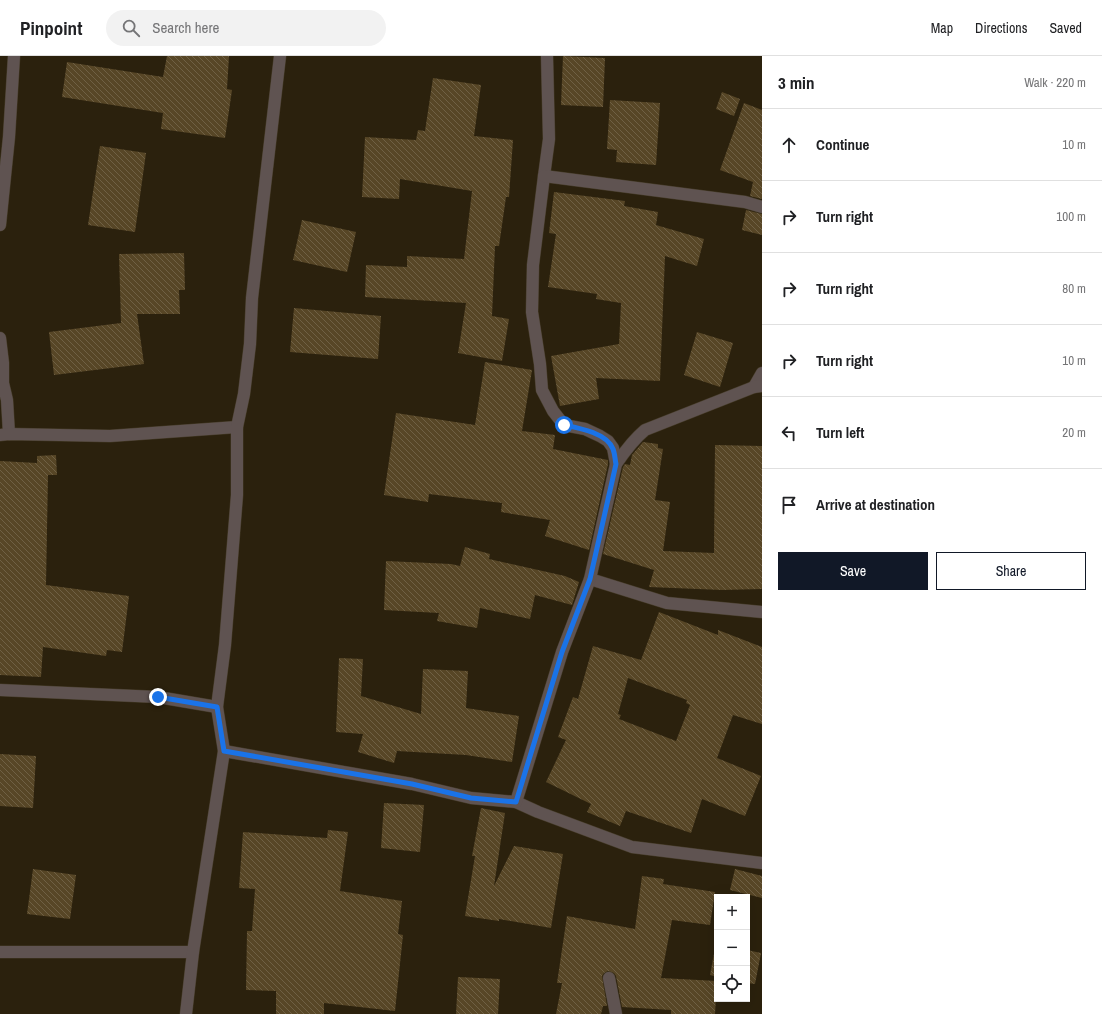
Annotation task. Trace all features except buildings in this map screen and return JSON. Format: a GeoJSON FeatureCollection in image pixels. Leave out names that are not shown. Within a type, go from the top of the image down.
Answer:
{"type":"FeatureCollection","features":[{"type":"Feature","properties":{"kind":"street"},"geometry":{"type":"LineString","coordinates":[[0,225],[9,137],[14,56]]}},
{"type":"Feature","properties":{"kind":"street"},"geometry":{"type":"LineString","coordinates":[[186,1014],[193,952],[224,751],[217,707],[225,645],[237,495],[237,427],[244,394],[250,344],[252,298],[280,56]]}},
{"type":"Feature","properties":{"kind":"street"},"geometry":{"type":"LineString","coordinates":[[547,56],[549,139],[533,265],[532,312],[540,364],[542,390],[553,412],[564,425],[585,429],[600,436],[619,449]]}},
{"type":"Feature","properties":{"kind":"street"},"geometry":{"type":"LineString","coordinates":[[544,176],[745,202],[762,208]]}},
{"type":"Feature","properties":{"kind":"street"},"geometry":{"type":"LineString","coordinates":[[0,338],[3,363],[3,383],[7,400],[5,435],[110,436],[237,427]]}},
{"type":"Feature","properties":{"kind":"street"},"geometry":{"type":"LineString","coordinates":[[516,802],[562,652],[590,579],[619,449],[634,440],[646,430],[758,387],[762,373]]}},
{"type":"Feature","properties":{"kind":"street"},"geometry":{"type":"LineString","coordinates":[[590,579],[667,603],[762,612]]}},
{"type":"Feature","properties":{"kind":"street"},"geometry":{"type":"LineString","coordinates":[[0,690],[158,697],[217,707]]}},
{"type":"Feature","properties":{"kind":"street"},"geometry":{"type":"LineString","coordinates":[[224,751],[412,784],[471,798],[516,802],[538,812],[632,847],[762,863]]}},
{"type":"Feature","properties":{"kind":"street"},"geometry":{"type":"LineString","coordinates":[[0,952],[193,952]]}},
{"type":"Feature","properties":{"kind":"street"},"geometry":{"type":"LineString","coordinates":[[609,978],[616,1014]]}},
{"type":"Feature","properties":{"kind":"route"},"geometry":{"type":"LineString","coordinates":[[158,697],[217,707],[224,751],[273,758],[319,768],[412,784],[471,798],[516,802],[562,652],[590,579],[616,464],[613,448],[608,441],[585,429],[564,425]]}}]}
